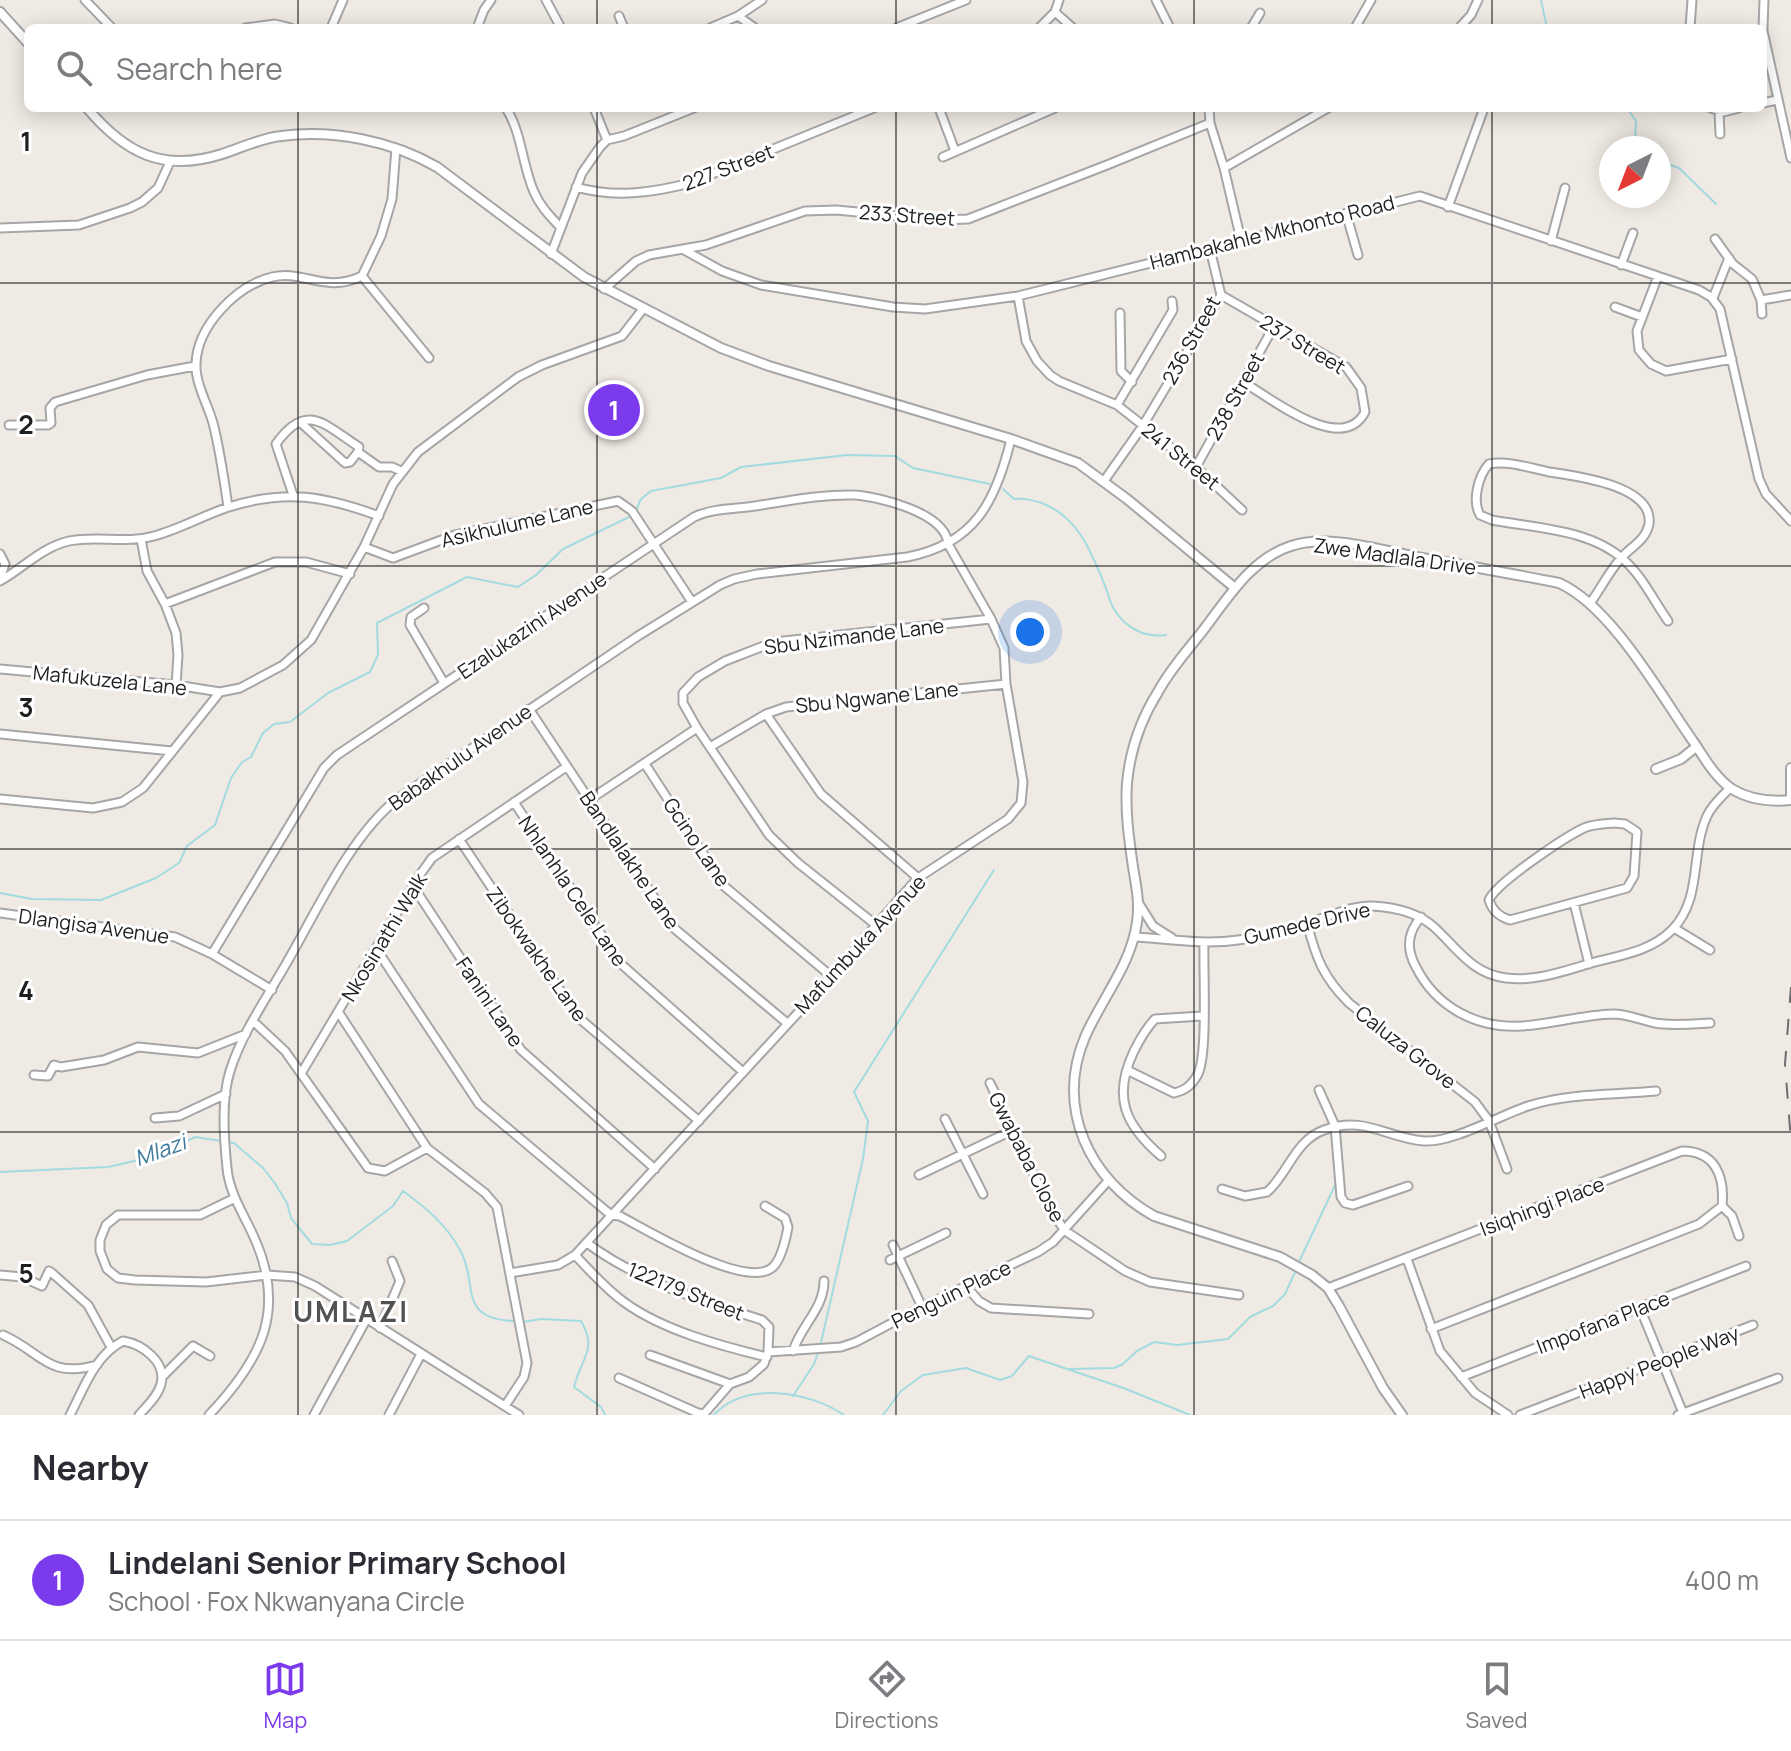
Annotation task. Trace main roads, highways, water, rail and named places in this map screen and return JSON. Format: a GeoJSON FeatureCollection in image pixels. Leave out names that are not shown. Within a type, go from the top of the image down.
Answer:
{"type":"FeatureCollection","features":[{"type":"Feature","properties":{"kind":"waterway"},"geometry":{"type":"LineString","coordinates":[[1541,0],[1546,24]]}},
{"type":"Feature","properties":{"kind":"waterway"},"geometry":{"type":"LineString","coordinates":[[1630,112],[1636,121],[1635,136]]}},
{"type":"Feature","properties":{"kind":"waterway"},"geometry":{"type":"LineString","coordinates":[[1671,165],[1679,168],[1716,204]]}},
{"type":"Feature","properties":{"kind":"waterway"},"geometry":{"type":"LineString","coordinates":[[637,508],[641,499],[651,491],[721,478],[741,467],[847,455],[895,456],[913,468],[990,484]]}},
{"type":"Feature","properties":{"kind":"waterway"},"geometry":{"type":"LineString","coordinates":[[1003,489],[1014,499],[1044,504],[1066,518],[1083,538],[1119,616],[1143,633],[1166,635]]}},
{"type":"Feature","properties":{"kind":"waterway"},"geometry":{"type":"LineString","coordinates":[[0,893],[32,899],[101,900],[156,878],[179,863],[187,846],[215,825],[231,778],[242,762],[251,757],[263,733],[274,724],[290,722],[328,693],[370,672],[378,655],[377,623],[467,577],[518,587],[536,575],[563,549],[629,517]]}},
{"type":"Feature","properties":{"kind":"waterway"},"geometry":{"type":"LineString","coordinates":[[793,1396],[814,1364],[820,1347],[863,1159],[868,1121],[854,1092],[994,870]]}},
{"type":"Feature","properties":{"kind":"waterway","name":"Mlazi"},"geometry":{"type":"LineString","coordinates":[[0,1172],[108,1167],[160,1155],[195,1137],[234,1143],[274,1182],[287,1203],[291,1218],[312,1244],[330,1245],[347,1241],[393,1206],[403,1191],[435,1217],[460,1250],[476,1306],[495,1318],[513,1321]]}},
{"type":"Feature","properties":{"kind":"waterway"},"geometry":{"type":"LineString","coordinates":[[1299,1262],[1337,1181]]}},
{"type":"Feature","properties":{"kind":"waterway"},"geometry":{"type":"LineString","coordinates":[[1070,1369],[1114,1368],[1154,1342],[1177,1345],[1228,1339],[1250,1317],[1273,1306],[1285,1294],[1297,1268]]}},
{"type":"Feature","properties":{"kind":"waterway"},"geometry":{"type":"LineString","coordinates":[[523,1322],[541,1319],[581,1321],[588,1347],[574,1387],[601,1407],[605,1415]]}},
{"type":"Feature","properties":{"kind":"waterway"},"geometry":{"type":"LineString","coordinates":[[883,1415],[901,1391],[923,1375],[966,1368],[1000,1380],[1012,1376],[1029,1356],[1190,1415]]}},
{"type":"Feature","properties":{"kind":"waterway"},"geometry":{"type":"LineString","coordinates":[[714,1415],[742,1397],[778,1393],[813,1400],[844,1415]]}},
{"type":"Feature","properties":{"kind":"railway"},"geometry":{"type":"LineString","coordinates":[[1791,987],[1785,1064],[1791,1141]]}},
{"type":"Feature","properties":{"kind":"place","name":"Lindelani Senior Primary School"},"geometry":{"type":"Point","coordinates":[614,410]}},
{"type":"Feature","properties":{"kind":"district","name":"UMLAZI"},"geometry":{"type":"Point","coordinates":[351,1311]}}]}
